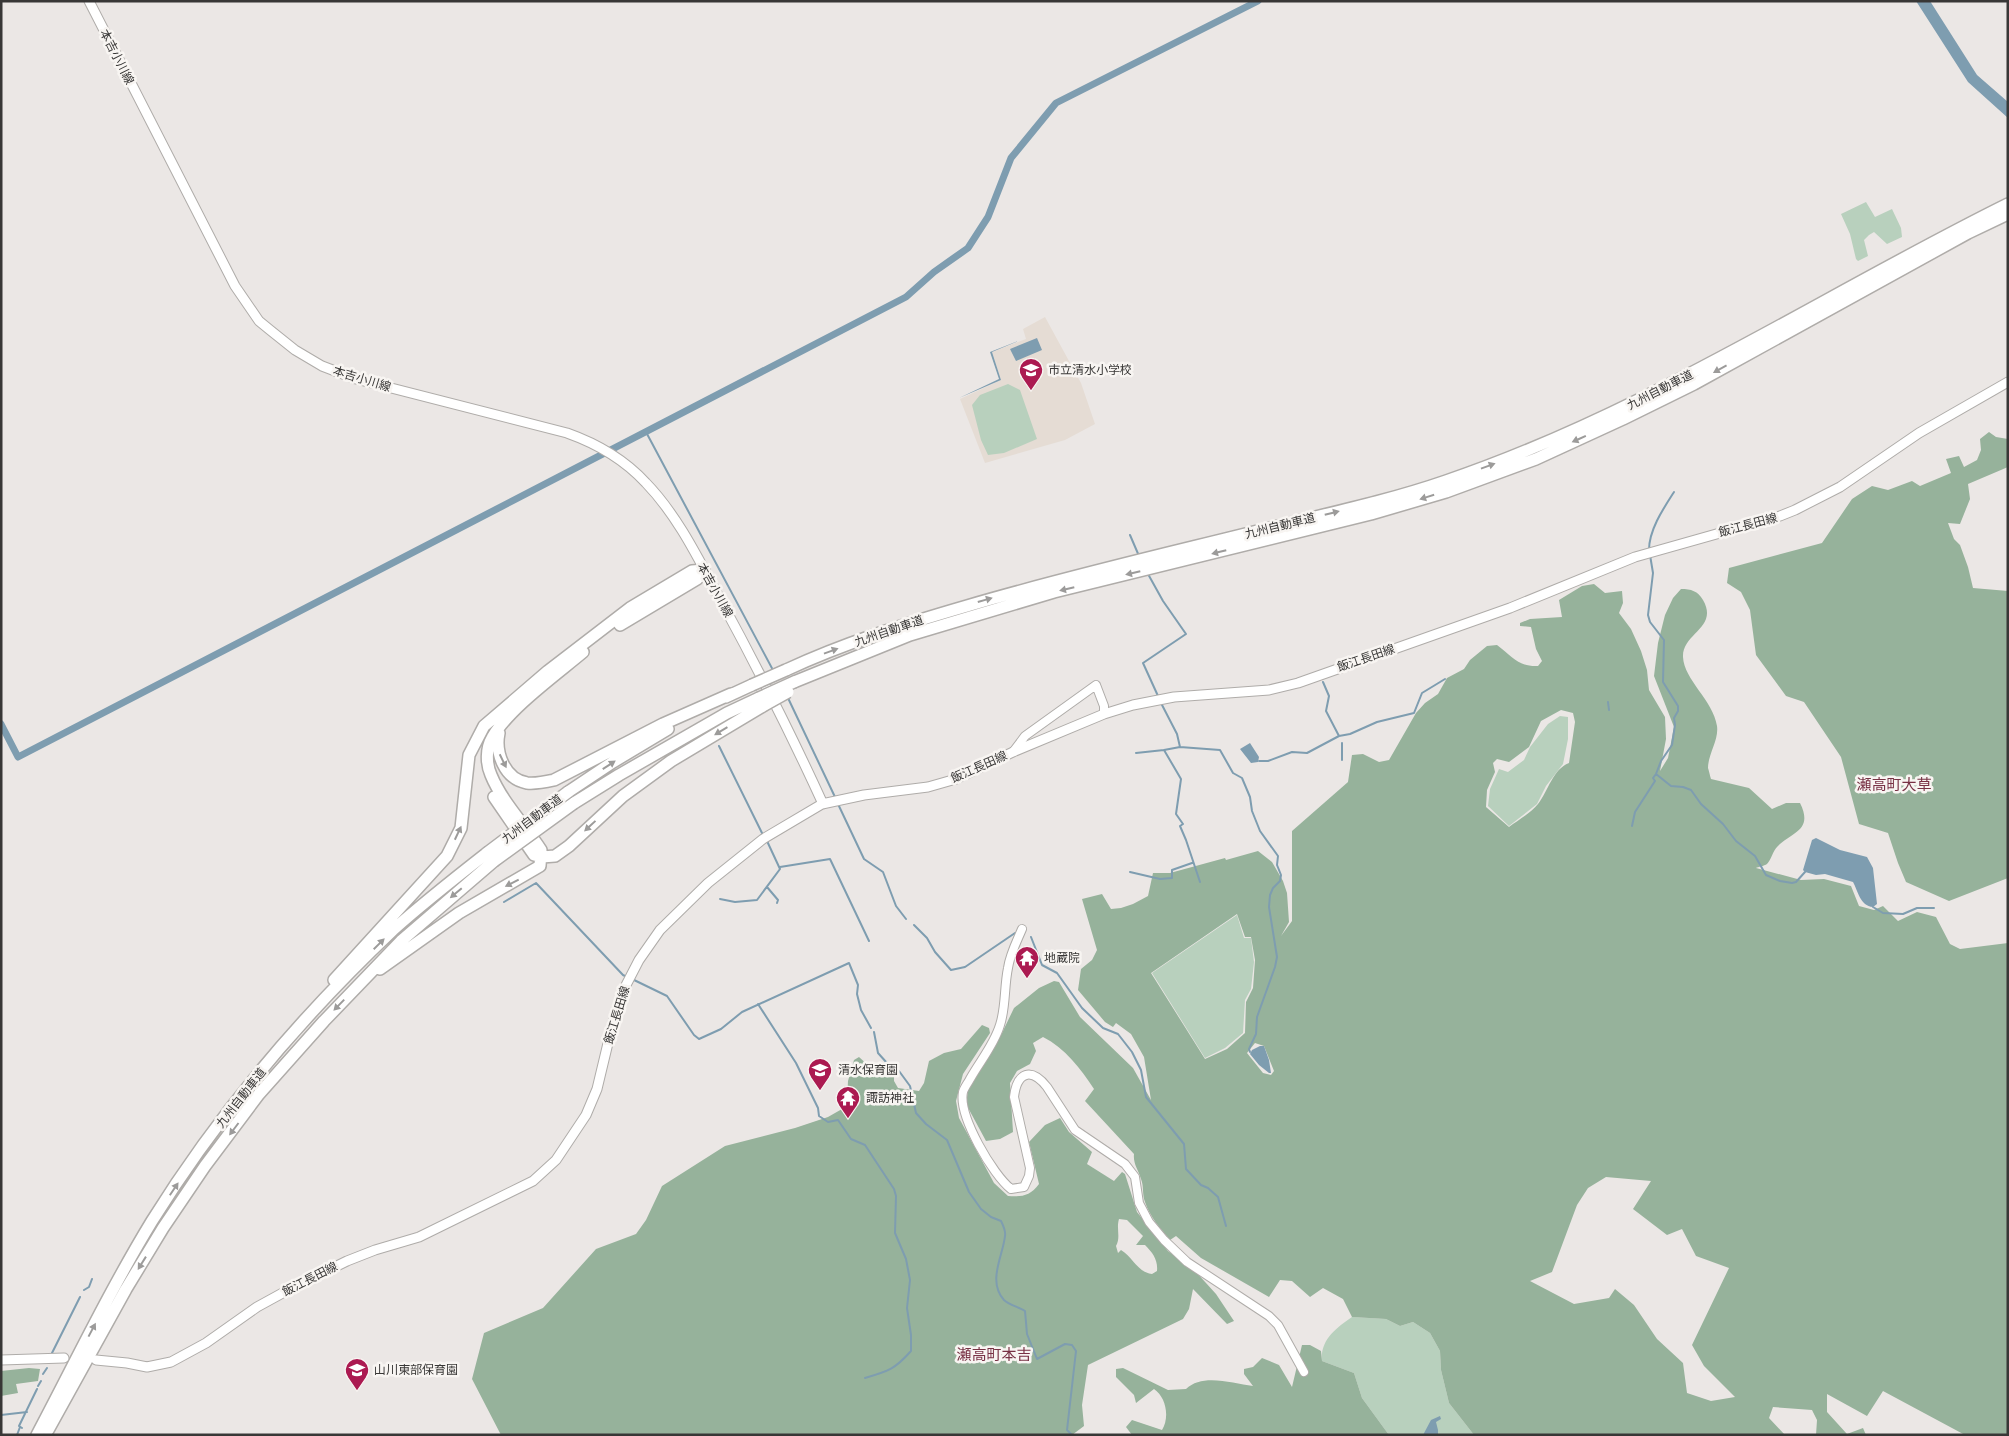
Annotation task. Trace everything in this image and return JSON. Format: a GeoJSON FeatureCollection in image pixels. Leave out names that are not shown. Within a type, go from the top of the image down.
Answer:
{"type":"FeatureCollection","features":[{"type":"Feature","properties":{"kind":"highway","name":"九州自動車道"},"geometry":{"type":"LineString","coordinates":[[1816,312],[1965,225],[2008,204]]}},
{"type":"Feature","properties":{"kind":"highway","name":"九州自動車道"},"geometry":{"type":"LineString","coordinates":[[46,1435],[126,1289],[163,1228],[205,1166],[259,1094],[324,1021],[401,941],[490,857],[568,792],[646,742],[731,694],[814,657],[906,624],[1051,581],[1114,572],[1371,514],[1446,492],[1536,459],[1968,233],[2008,214]]}},
{"type":"Feature","properties":{"kind":"highway"},"geometry":{"type":"LineString","coordinates":[[249,1086],[280,1045],[357,953],[446,856],[461,828],[469,754],[484,726],[588,639],[630,608],[692,570],[704,570]]}},
{"type":"Feature","properties":{"kind":"highway"},"geometry":{"type":"LineString","coordinates":[[366,978],[460,913],[540,866],[542,850],[499,792],[490,772],[487,757],[491,739],[508,716],[592,646],[632,617],[697,579],[704,570]]}},
{"type":"Feature","properties":{"kind":"highway","name":"九州自動車道"},"geometry":{"type":"LineString","coordinates":[[37,1435],[116,1285],[152,1222],[193,1160],[249,1086],[302,1024],[394,930],[444,886],[635,765],[727,714],[761,702],[860,654],[920,632],[1114,572]]}},
{"type":"Feature","properties":{"kind":"highway"},"geometry":{"type":"LineString","coordinates":[[508,716],[499,734],[497,747],[502,763],[513,776],[525,782],[538,783],[554,780],[663,724],[731,694]]}},
{"type":"Feature","properties":{"kind":"highway"},"geometry":{"type":"LineString","coordinates":[[494,716],[487,728],[482,745],[482,769],[493,796],[534,855],[555,856],[569,846],[623,796],[671,761],[761,702]]}},
{"type":"Feature","properties":{"kind":"main road","name":"本吉小川線"},"geometry":{"type":"LineString","coordinates":[[89,1],[235,286],[260,320],[282,341],[308,359],[347,376],[567,433],[599,446],[620,458],[646,483],[666,507],[704,570],[796,744],[824,804]]}},
{"type":"Feature","properties":{"kind":"main road","name":"飯江長田線"},"geometry":{"type":"LineString","coordinates":[[96,1360],[147,1367],[171,1362],[206,1343],[257,1307],[295,1286],[361,1255],[419,1237],[533,1181],[558,1158],[586,1115],[597,1089],[615,1014],[624,989],[639,960],[660,930],[708,883],[763,839],[824,804],[864,794],[928,787],[956,779],[1013,752],[1132,704],[1174,697],[1268,690],[1298,683],[1510,608],[1635,557],[1780,516],[1818,500],[1925,429],[2008,382]]}},
{"type":"Feature","properties":{"kind":"main road"},"geometry":{"type":"LineString","coordinates":[[1,1360],[64,1358]]}},
{"type":"Feature","properties":{"kind":"street"},"geometry":{"type":"LineString","coordinates":[[1013,752],[1025,736],[1096,686],[1104,706],[1104,714]]}},
{"type":"Feature","properties":{"kind":"street"},"geometry":{"type":"LineString","coordinates":[[1022,928],[1008,966],[1003,1013],[998,1032],[963,1091],[962,1105],[972,1129],[991,1164],[1011,1189],[1024,1187],[1030,1168],[1014,1097],[1015,1085],[1023,1075],[1029,1074],[1034,1076],[1047,1087],[1074,1130],[1125,1164],[1135,1177],[1139,1203],[1149,1222],[1164,1240],[1187,1262],[1268,1316],[1278,1325],[1304,1372]]}},
{"type":"Feature","properties":{"kind":"shaded area","name":"市立清水小学校"},"geometry":{"type":"Polygon","coordinates":[[[1045,317],[1081,383],[1095,424],[1065,440],[985,463],[960,399],[1001,380],[992,352],[1026,339],[1023,329],[1045,317]]]}},
{"type":"Feature","properties":{"kind":"green space"},"geometry":{"type":"Polygon","coordinates":[[[1866,202],[1875,217],[1892,209],[1901,228],[1902,237],[1887,244],[1874,232],[1864,240],[1868,256],[1858,261],[1850,234],[1841,214],[1866,202]]]}},
{"type":"Feature","properties":{"kind":"green space"},"geometry":{"type":"Polygon","coordinates":[[[1008,384],[1020,390],[1037,439],[1004,453],[988,455],[981,440],[972,405],[980,395],[1008,384]]]}},
{"type":"Feature","properties":{"kind":"green space"},"geometry":{"type":"Polygon","coordinates":[[[1989,432],[1996,437],[2008,439],[2008,467],[1968,484],[1970,499],[1960,524],[1948,523],[1954,539],[1960,545],[1973,588],[2008,591],[2008,878],[1949,901],[1906,882],[1888,833],[1859,824],[1841,757],[1804,702],[1786,696],[1756,655],[1750,610],[1741,592],[1727,583],[1729,568],[1822,543],[1852,499],[1872,486],[1888,490],[1912,481],[1920,486],[1951,473],[1946,459],[1959,456],[1964,467],[1977,460],[1981,450],[1980,439],[1989,432]]]}},
{"type":"Feature","properties":{"kind":"green space"},"geometry":{"type":"Polygon","coordinates":[[[1594,584],[1605,593],[1622,591],[1623,603],[1619,613],[1631,629],[1641,651],[1647,670],[1649,690],[1665,717],[1666,739],[1660,771],[1668,758],[1674,727],[1654,676],[1658,643],[1665,615],[1673,598],[1681,589],[1694,591],[1703,600],[1707,610],[1706,617],[1703,624],[1688,642],[1684,649],[1683,657],[1688,674],[1710,707],[1717,726],[1708,763],[1711,779],[1749,788],[1772,809],[1786,803],[1800,803],[1804,812],[1803,825],[1799,830],[1777,847],[1767,864],[1756,868],[1801,880],[1824,879],[1851,886],[1859,906],[1874,910],[1883,906],[1898,921],[1917,912],[1936,917],[1950,944],[1960,949],[2008,943],[2008,1435],[1965,1435],[1883,1391],[1867,1416],[1827,1394],[1827,1412],[1847,1434],[1863,1428],[1866,1435],[1816,1435],[1817,1420],[1812,1410],[1773,1407],[1769,1418],[1785,1435],[1474,1435],[1449,1403],[1441,1370],[1440,1351],[1430,1333],[1413,1322],[1400,1326],[1386,1319],[1352,1317],[1343,1299],[1323,1288],[1310,1297],[1292,1281],[1280,1280],[1269,1297],[1201,1258],[1176,1236],[1170,1240],[1147,1207],[1142,1182],[1134,1161],[1134,1154],[1085,1101],[1094,1089],[1072,1060],[1051,1042],[1043,1037],[1033,1043],[1036,1051],[1030,1064],[1017,1071],[1010,1083],[1013,1132],[1000,1139],[986,1141],[966,1104],[968,1090],[1002,1033],[1014,1008],[1039,988],[1054,981],[1059,982],[1080,1017],[1133,1068],[1151,1100],[1144,1057],[1131,1034],[1116,1023],[1113,1027],[1105,1022],[1078,990],[1081,969],[1092,960],[1097,950],[1082,899],[1102,894],[1111,909],[1121,908],[1148,896],[1153,873],[1170,873],[1258,851],[1272,862],[1283,881],[1287,893],[1289,922],[1281,936],[1292,921],[1292,831],[1348,782],[1352,755],[1363,754],[1379,762],[1389,760],[1416,713],[1425,703],[1438,694],[1447,678],[1464,669],[1470,660],[1487,646],[1497,645],[1520,663],[1538,666],[1542,661],[1536,649],[1531,627],[1520,626],[1520,623],[1530,619],[1562,617],[1559,600],[1582,586],[1594,584]],[[1561,710],[1541,721],[1529,747],[1509,762],[1497,759],[1493,763],[1495,772],[1487,790],[1486,807],[1509,827],[1535,807],[1542,799],[1555,775],[1563,766],[1569,763],[1575,722],[1573,713],[1561,710]],[[1237,914],[1151,973],[1205,1059],[1227,1049],[1245,1033],[1246,1002],[1253,988],[1255,960],[1251,937],[1245,937],[1237,914]],[[1255,1043],[1247,1053],[1263,1073],[1271,1075],[1274,1071],[1264,1046],[1255,1043]],[[1606,1177],[1588,1188],[1577,1205],[1552,1272],[1530,1281],[1574,1304],[1609,1298],[1615,1289],[1634,1305],[1657,1339],[1683,1363],[1687,1393],[1711,1401],[1735,1397],[1704,1366],[1692,1345],[1729,1268],[1696,1256],[1682,1229],[1667,1235],[1633,1209],[1651,1181],[1606,1177]]]}},
{"type":"Feature","properties":{"kind":"green space"},"geometry":{"type":"Polygon","coordinates":[[[1560,716],[1568,717],[1568,739],[1563,764],[1546,786],[1537,804],[1509,826],[1488,806],[1490,789],[1499,769],[1508,772],[1524,760],[1530,747],[1548,724],[1560,716]]]}},
{"type":"Feature","properties":{"kind":"green space"},"geometry":{"type":"Polygon","coordinates":[[[1237,915],[1244,938],[1251,938],[1254,962],[1251,989],[1245,1000],[1243,1033],[1225,1048],[1205,1058],[1152,973],[1237,915]]]}},
{"type":"Feature","properties":{"kind":"green space"},"geometry":{"type":"Polygon","coordinates":[[[982,1025],[989,1028],[990,1033],[963,1074],[956,1101],[959,1118],[994,1183],[1008,1196],[1025,1195],[1036,1188],[1039,1184],[1029,1142],[1045,1125],[1060,1118],[1069,1132],[1092,1152],[1087,1164],[1114,1181],[1122,1172],[1125,1174],[1137,1212],[1168,1251],[1196,1272],[1216,1294],[1234,1321],[1227,1324],[1193,1289],[1189,1309],[1183,1319],[1088,1365],[1082,1405],[1084,1426],[1072,1435],[501,1435],[472,1379],[484,1333],[543,1308],[596,1249],[636,1234],[646,1220],[662,1186],[725,1146],[795,1128],[828,1117],[842,1109],[847,1101],[848,1081],[854,1060],[859,1057],[870,1067],[880,1065],[894,1073],[894,1081],[898,1088],[919,1091],[924,1083],[929,1061],[944,1053],[961,1049],[982,1025]],[[1119,1219],[1116,1246],[1118,1253],[1121,1250],[1139,1267],[1152,1274],[1157,1271],[1157,1263],[1145,1245],[1136,1245],[1143,1236],[1127,1220],[1119,1219]]]}},
{"type":"Feature","properties":{"kind":"green space"},"geometry":{"type":"Polygon","coordinates":[[[1352,1317],[1386,1319],[1400,1326],[1413,1322],[1430,1333],[1440,1351],[1441,1370],[1449,1403],[1474,1435],[1389,1435],[1362,1398],[1354,1373],[1322,1361],[1324,1347],[1330,1335],[1352,1317]]]}},
{"type":"Feature","properties":{"kind":"green space"},"geometry":{"type":"Polygon","coordinates":[[[1302,1345],[1310,1345],[1321,1351],[1322,1361],[1354,1373],[1362,1398],[1389,1435],[1132,1435],[1126,1427],[1132,1420],[1162,1430],[1166,1419],[1166,1408],[1161,1397],[1154,1389],[1136,1403],[1134,1395],[1116,1377],[1116,1369],[1123,1368],[1168,1390],[1186,1389],[1200,1381],[1209,1380],[1253,1386],[1244,1374],[1244,1369],[1253,1367],[1262,1358],[1279,1365],[1292,1387],[1302,1345]]]}},
{"type":"Feature","properties":{"kind":"green space"},"geometry":{"type":"Polygon","coordinates":[[[29,1368],[40,1369],[38,1381],[16,1384],[18,1393],[1,1396],[1,1371],[29,1368]]]}},
{"type":"Feature","properties":{"kind":"water"},"geometry":{"type":"Polygon","coordinates":[[[1916,1],[1930,1],[1977,75],[2008,102],[2008,118],[1968,82],[1916,1]]]}},
{"type":"Feature","properties":{"kind":"water"},"geometry":{"type":"Polygon","coordinates":[[[1026,338],[992,352],[1001,380],[959,398],[999,379],[990,352],[1026,338]]]}},
{"type":"Feature","properties":{"kind":"water"},"geometry":{"type":"Polygon","coordinates":[[[1037,338],[1042,350],[1016,361],[1010,349],[1037,338]]]}},
{"type":"Feature","properties":{"kind":"water"},"geometry":{"type":"Polygon","coordinates":[[[1250,743],[1259,757],[1258,762],[1251,763],[1240,749],[1250,743]]]}},
{"type":"Feature","properties":{"kind":"water"},"geometry":{"type":"Polygon","coordinates":[[[1816,838],[1840,850],[1867,857],[1873,868],[1877,904],[1873,907],[1865,904],[1860,898],[1853,882],[1825,874],[1816,875],[1803,870],[1812,840],[1816,838]]]}},
{"type":"Feature","properties":{"kind":"water"},"geometry":{"type":"Polygon","coordinates":[[[1264,1046],[1271,1073],[1259,1065],[1250,1054],[1252,1050],[1264,1046]]]}},
{"type":"Feature","properties":{"kind":"water"},"geometry":{"type":"Polygon","coordinates":[[[1440,1416],[1441,1419],[1436,1422],[1438,1435],[1423,1435],[1431,1420],[1440,1416]]]}},
{"type":"Feature","properties":{"kind":"waterway"},"geometry":{"type":"LineString","coordinates":[[1,724],[18,757],[906,297],[934,272],[968,248],[988,217],[1011,158],[1056,103],[1258,1]]}},
{"type":"Feature","properties":{"kind":"waterway"},"geometry":{"type":"LineString","coordinates":[[646,432],[774,672]]}},
{"type":"Feature","properties":{"kind":"waterway"},"geometry":{"type":"LineString","coordinates":[[1649,550],[1654,527],[1674,492]]}},
{"type":"Feature","properties":{"kind":"waterway"},"geometry":{"type":"LineString","coordinates":[[1130,535],[1139,556]]}},
{"type":"Feature","properties":{"kind":"waterway"},"geometry":{"type":"LineString","coordinates":[[1650,555],[1653,573],[1648,615],[1650,622],[1664,640],[1663,682],[1678,706],[1678,711],[1674,718],[1675,725],[1672,745],[1661,761],[1656,774],[1671,786],[1691,790],[1701,804],[1723,824],[1736,841],[1755,856],[1766,875],[1780,881],[1792,883],[1796,882],[1805,872]]}},
{"type":"Feature","properties":{"kind":"waterway"},"geometry":{"type":"LineString","coordinates":[[1148,574],[1163,601],[1186,634],[1143,663],[1158,696]]}},
{"type":"Feature","properties":{"kind":"waterway"},"geometry":{"type":"LineString","coordinates":[[1323,682],[1329,696],[1326,711],[1339,736],[1350,734],[1377,722],[1414,713],[1422,693],[1445,679]]}},
{"type":"Feature","properties":{"kind":"waterway"},"geometry":{"type":"LineString","coordinates":[[788,698],[835,797]]}},
{"type":"Feature","properties":{"kind":"waterway"},"geometry":{"type":"LineString","coordinates":[[1608,702],[1609,710]]}},
{"type":"Feature","properties":{"kind":"waterway"},"geometry":{"type":"LineString","coordinates":[[1161,703],[1177,734],[1180,747],[1220,750],[1233,773],[1242,778],[1260,831],[1278,856],[1277,865],[1281,875],[1280,881],[1273,888],[1270,895],[1269,907],[1277,957],[1257,1017],[1256,1034],[1249,1049],[1250,1052]]}},
{"type":"Feature","properties":{"kind":"waterway"},"geometry":{"type":"LineString","coordinates":[[1259,761],[1268,761],[1292,752],[1307,753],[1339,736]]}},
{"type":"Feature","properties":{"kind":"waterway"},"geometry":{"type":"LineString","coordinates":[[1342,743],[1342,760]]}},
{"type":"Feature","properties":{"kind":"waterway"},"geometry":{"type":"LineString","coordinates":[[719,746],[763,835]]}},
{"type":"Feature","properties":{"kind":"waterway"},"geometry":{"type":"LineString","coordinates":[[1180,747],[1164,750],[1181,779],[1176,814],[1183,824],[1180,826],[1200,882]]}},
{"type":"Feature","properties":{"kind":"waterway"},"geometry":{"type":"LineString","coordinates":[[1136,753],[1164,750]]}},
{"type":"Feature","properties":{"kind":"waterway"},"geometry":{"type":"LineString","coordinates":[[1632,826],[1635,812],[1655,781],[1653,778],[1656,774]]}},
{"type":"Feature","properties":{"kind":"waterway"},"geometry":{"type":"LineString","coordinates":[[838,804],[864,859],[883,872],[896,906],[906,919]]}},
{"type":"Feature","properties":{"kind":"waterway"},"geometry":{"type":"LineString","coordinates":[[720,899],[735,902],[757,900],[780,869],[767,841]]}},
{"type":"Feature","properties":{"kind":"waterway"},"geometry":{"type":"LineString","coordinates":[[780,867],[830,859],[869,941]]}},
{"type":"Feature","properties":{"kind":"waterway"},"geometry":{"type":"LineString","coordinates":[[1130,872],[1160,879],[1172,878],[1172,870],[1192,863]]}},
{"type":"Feature","properties":{"kind":"waterway"},"geometry":{"type":"LineString","coordinates":[[504,902],[536,883],[627,977]]}},
{"type":"Feature","properties":{"kind":"waterway"},"geometry":{"type":"LineString","coordinates":[[767,887],[778,900],[777,903]]}},
{"type":"Feature","properties":{"kind":"waterway"},"geometry":{"type":"LineString","coordinates":[[1873,907],[1883,913],[1903,914],[1917,908],[1934,908]]}},
{"type":"Feature","properties":{"kind":"waterway"},"geometry":{"type":"LineString","coordinates":[[914,925],[927,938],[935,952],[951,970],[965,967],[1015,933]]}},
{"type":"Feature","properties":{"kind":"waterway"},"geometry":{"type":"LineString","coordinates":[[1031,937],[1042,965],[1057,973],[1082,1008],[1103,1028],[1118,1034],[1132,1052],[1141,1070],[1146,1097],[1184,1144],[1186,1169],[1201,1185],[1208,1188],[1218,1197],[1226,1226]]}},
{"type":"Feature","properties":{"kind":"waterway"},"geometry":{"type":"LineString","coordinates":[[632,979],[667,996],[694,1035],[699,1039],[721,1029],[742,1012],[849,963],[858,985],[857,994],[861,1010],[871,1028]]}},
{"type":"Feature","properties":{"kind":"waterway"},"geometry":{"type":"LineString","coordinates":[[758,1004],[796,1063],[818,1108],[819,1116],[828,1122],[838,1120],[851,1139],[865,1145],[894,1189],[896,1196],[895,1233],[906,1259],[910,1280],[907,1308],[911,1351],[891,1369],[865,1378]]}},
{"type":"Feature","properties":{"kind":"waterway"},"geometry":{"type":"LineString","coordinates":[[874,1032],[878,1053],[887,1063],[899,1071],[910,1086],[916,1113],[926,1124],[947,1140],[969,1192],[981,1209],[991,1217],[1001,1221],[1005,1234],[996,1277],[999,1293],[1004,1300],[1025,1311],[1027,1334],[1037,1359],[1065,1344],[1072,1345],[1076,1351],[1067,1430],[1072,1435]]}},
{"type":"Feature","properties":{"kind":"waterway"},"geometry":{"type":"LineString","coordinates":[[84,1290],[89,1287],[92,1279]]}},
{"type":"Feature","properties":{"kind":"waterway"},"geometry":{"type":"LineString","coordinates":[[52,1353],[80,1297]]}},
{"type":"Feature","properties":{"kind":"waterway"},"geometry":{"type":"LineString","coordinates":[[43,1374],[47,1368]]}},
{"type":"Feature","properties":{"kind":"waterway"},"geometry":{"type":"LineString","coordinates":[[38,1386],[41,1381]]}},
{"type":"Feature","properties":{"kind":"waterway"},"geometry":{"type":"LineString","coordinates":[[22,1428],[19,1426],[37,1389]]}},
{"type":"Feature","properties":{"kind":"waterway"},"geometry":{"type":"LineString","coordinates":[[1,1415],[27,1412]]}},
{"type":"Feature","properties":{"kind":"waterway"},"geometry":{"type":"LineString","coordinates":[[17,1435],[20,1427]]}},
{"type":"Feature","properties":{"kind":"place","name":"市立清水小学校"},"geometry":{"type":"Point","coordinates":[1031,391]}},
{"type":"Feature","properties":{"kind":"place","name":"地蔵院"},"geometry":{"type":"Point","coordinates":[1027,979]}},
{"type":"Feature","properties":{"kind":"place","name":"清水保育園"},"geometry":{"type":"Point","coordinates":[820,1091]}},
{"type":"Feature","properties":{"kind":"place","name":"諏訪神社"},"geometry":{"type":"Point","coordinates":[848,1119]}},
{"type":"Feature","properties":{"kind":"place","name":"山川東部保育園"},"geometry":{"type":"Point","coordinates":[357,1391]}},
{"type":"Feature","properties":{"kind":"district","name":"瀬高町大草"},"geometry":{"type":"Point","coordinates":[1894,785]}},
{"type":"Feature","properties":{"kind":"district","name":"瀬高町本吉"},"geometry":{"type":"Point","coordinates":[994,1355]}}]}
